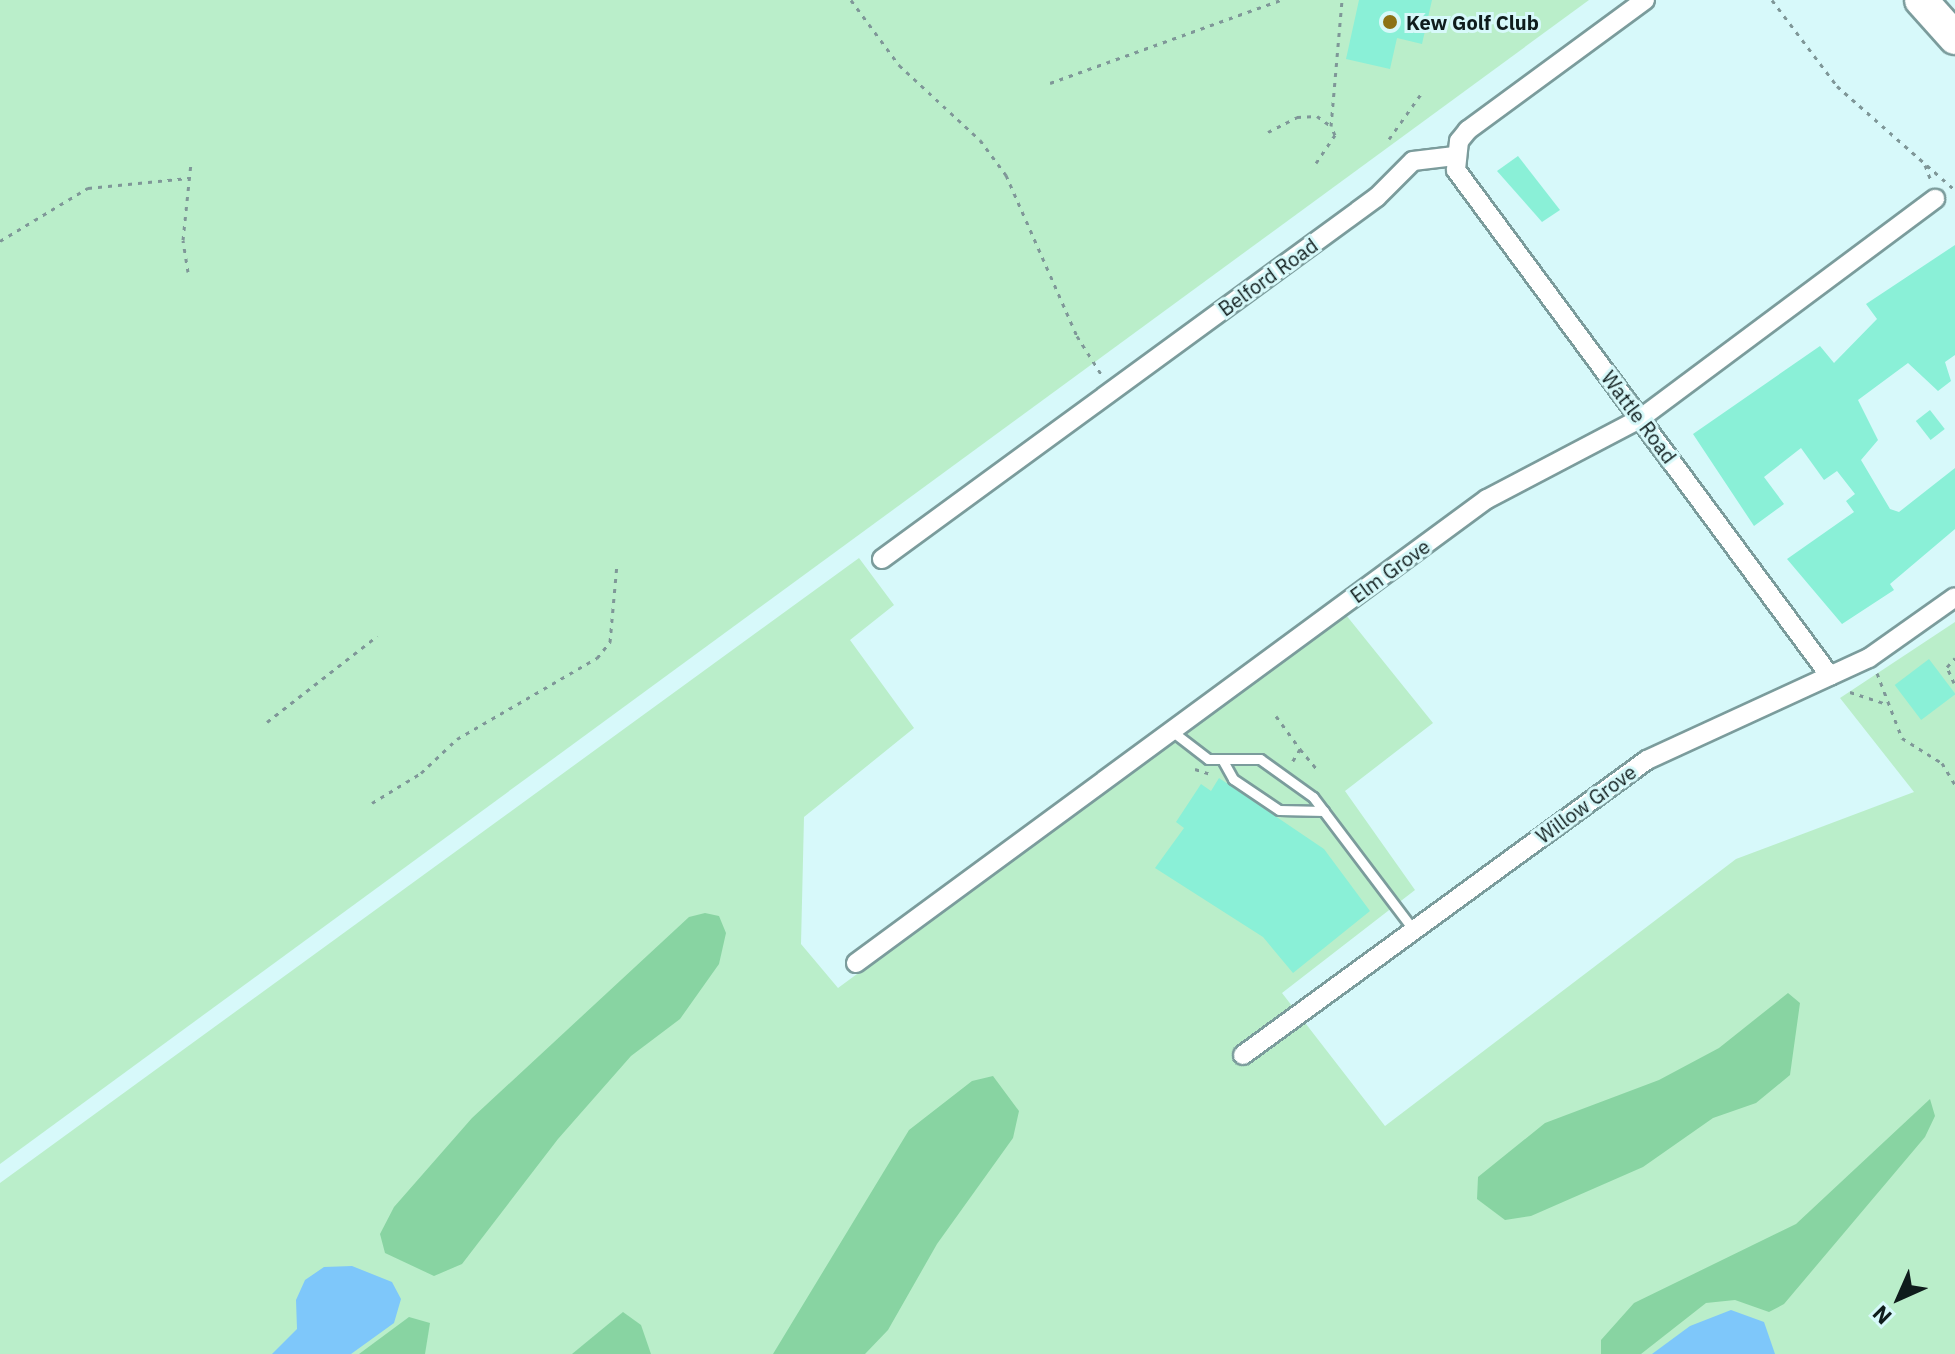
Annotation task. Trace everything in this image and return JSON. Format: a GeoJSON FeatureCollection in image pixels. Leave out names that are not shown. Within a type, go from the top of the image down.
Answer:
{"type":"FeatureCollection","features":[{"type":"Feature","properties":{"kind":"highway"},"geometry":{"type":"LineString","coordinates":[[1921,0],[1955,38]]}},
{"type":"Feature","properties":{"kind":"street"},"geometry":{"type":"LineString","coordinates":[[1455,156],[1468,130],[1645,0]]}},
{"type":"Feature","properties":{"kind":"street","name":"Belford Road"},"geometry":{"type":"LineString","coordinates":[[882,559],[1377,197],[1413,161],[1455,156]]}},
{"type":"Feature","properties":{"kind":"street","name":"Wattle Road"},"geometry":{"type":"LineString","coordinates":[[1455,156],[1462,182],[1641,418],[1830,676]]}},
{"type":"Feature","properties":{"kind":"street","name":"Elm Grove"},"geometry":{"type":"LineString","coordinates":[[856,963],[1487,499],[1641,418],[1935,199]]}},
{"type":"Feature","properties":{"kind":"street","name":"Willow Grove"},"geometry":{"type":"LineString","coordinates":[[1243,1055],[1647,760],[1869,658],[1955,597]]}},
{"type":"Feature","properties":{"kind":"lane"},"geometry":{"type":"LineString","coordinates":[[1173,732],[1208,759],[1260,759],[1324,811],[1413,929]]}},
{"type":"Feature","properties":{"kind":"lane"},"geometry":{"type":"LineString","coordinates":[[1222,759],[1233,779],[1279,810],[1324,811]]}},
{"type":"Feature","properties":{"kind":"path"},"geometry":{"type":"LineString","coordinates":[[851,0],[899,65],[980,140],[1006,175],[1077,336],[1112,390]]}},
{"type":"Feature","properties":{"kind":"path"},"geometry":{"type":"LineString","coordinates":[[1050,83],[1281,0]]}},
{"type":"Feature","properties":{"kind":"path"},"geometry":{"type":"LineString","coordinates":[[1316,163],[1335,135],[1331,126],[1342,0]]}},
{"type":"Feature","properties":{"kind":"path"},"geometry":{"type":"LineString","coordinates":[[1772,0],[1837,86],[1955,190]]}},
{"type":"Feature","properties":{"kind":"path"},"geometry":{"type":"LineString","coordinates":[[1389,139],[1421,94]]}},
{"type":"Feature","properties":{"kind":"path"},"geometry":{"type":"LineString","coordinates":[[1268,132],[1297,117],[1317,116],[1331,126]]}},
{"type":"Feature","properties":{"kind":"path"},"geometry":{"type":"LineString","coordinates":[[188,272],[191,162]]}},
{"type":"Feature","properties":{"kind":"path"},"geometry":{"type":"LineString","coordinates":[[0,241],[88,188],[189,178]]}},
{"type":"Feature","properties":{"kind":"path"},"geometry":{"type":"LineString","coordinates":[[372,803],[421,773],[457,739],[604,651],[617,563]]}},
{"type":"Feature","properties":{"kind":"path"},"geometry":{"type":"LineString","coordinates":[[267,722],[377,636]]}},
{"type":"Feature","properties":{"kind":"path"},"geometry":{"type":"LineString","coordinates":[[1869,658],[1884,704],[1902,738],[1942,763],[1955,785]]}},
{"type":"Feature","properties":{"kind":"path"},"geometry":{"type":"LineString","coordinates":[[1954,683],[1947,667],[1955,658]]}},
{"type":"Feature","properties":{"kind":"path"},"geometry":{"type":"LineString","coordinates":[[1850,692],[1884,704]]}},
{"type":"Feature","properties":{"kind":"path"},"geometry":{"type":"LineString","coordinates":[[1300,749],[1317,769]]}},
{"type":"Feature","properties":{"kind":"green space","name":"Kew Golf Club"},"geometry":{"type":"Polygon","coordinates":[[[0,0],[1589,0],[0,1164],[0,0]]]}},
{"type":"Feature","properties":{"kind":"green space"},"geometry":{"type":"Polygon","coordinates":[[[859,558],[894,605],[850,640],[914,728],[804,817],[801,944],[838,988],[1346,615],[1433,723],[1345,791],[1415,890],[1282,993],[1385,1126],[1736,859],[1914,792],[1840,698],[1955,622],[1955,1354],[0,1354],[0,1183],[859,558]]]}},
{"type":"Feature","properties":{"kind":"green space"},"geometry":{"type":"Polygon","coordinates":[[[705,913],[719,916],[726,933],[719,964],[680,1019],[631,1056],[558,1139],[462,1264],[434,1276],[385,1253],[380,1234],[394,1207],[472,1118],[689,917],[705,913]]]}},
{"type":"Feature","properties":{"kind":"green space"},"geometry":{"type":"Polygon","coordinates":[[[1788,993],[1800,1003],[1790,1075],[1756,1103],[1713,1118],[1643,1167],[1531,1216],[1505,1220],[1477,1199],[1478,1177],[1545,1123],[1659,1080],[1719,1048],[1788,993]]]}},
{"type":"Feature","properties":{"kind":"green space"},"geometry":{"type":"Polygon","coordinates":[[[993,1076],[1019,1111],[1013,1138],[937,1244],[888,1330],[865,1354],[773,1354],[909,1130],[972,1081],[993,1076]]]}},
{"type":"Feature","properties":{"kind":"green space"},"geometry":{"type":"Polygon","coordinates":[[[1930,1099],[1935,1116],[1925,1137],[1784,1304],[1769,1312],[1735,1300],[1706,1303],[1641,1354],[1601,1354],[1601,1340],[1634,1303],[1796,1224],[1930,1099]]]}},
{"type":"Feature","properties":{"kind":"green space"},"geometry":{"type":"Polygon","coordinates":[[[623,1312],[641,1325],[651,1354],[572,1354],[623,1312]]]}},
{"type":"Feature","properties":{"kind":"green space"},"geometry":{"type":"Polygon","coordinates":[[[409,1317],[430,1323],[425,1354],[359,1354],[409,1317]]]}},
{"type":"Feature","properties":{"kind":"water"},"geometry":{"type":"Polygon","coordinates":[[[352,1266],[392,1282],[401,1299],[394,1323],[351,1354],[272,1354],[297,1329],[296,1300],[305,1280],[324,1267],[352,1266]]]}},
{"type":"Feature","properties":{"kind":"water"},"geometry":{"type":"Polygon","coordinates":[[[1731,1310],[1764,1322],[1775,1354],[1652,1354],[1690,1326],[1731,1310]]]}},
{"type":"Feature","properties":{"kind":"building","name":"Kew Golf Club"},"geometry":{"type":"Polygon","coordinates":[[[1359,0],[1432,0],[1422,44],[1397,38],[1390,69],[1346,59],[1359,0]]]}},
{"type":"Feature","properties":{"kind":"building"},"geometry":{"type":"Polygon","coordinates":[[[1518,156],[1560,210],[1542,222],[1497,171],[1518,156]]]}},
{"type":"Feature","properties":{"kind":"building"},"geometry":{"type":"Polygon","coordinates":[[[1955,245],[1955,355],[1945,362],[1951,381],[1938,391],[1908,363],[1858,400],[1878,440],[1861,460],[1890,509],[1899,512],[1955,468],[1955,529],[1890,584],[1894,590],[1842,624],[1787,559],[1854,512],[1846,501],[1855,494],[1837,471],[1824,480],[1801,448],[1764,477],[1784,504],[1754,526],[1693,434],[1820,346],[1834,363],[1877,319],[1866,304],[1955,245]]]}},
{"type":"Feature","properties":{"kind":"building"},"geometry":{"type":"Polygon","coordinates":[[[1930,410],[1945,429],[1931,440],[1916,421],[1930,410]]]}},
{"type":"Feature","properties":{"kind":"building"},"geometry":{"type":"Polygon","coordinates":[[[1929,659],[1955,695],[1921,720],[1895,685],[1929,659]]]}},
{"type":"Feature","properties":{"kind":"building"},"geometry":{"type":"Polygon","coordinates":[[[1219,778],[1324,849],[1370,911],[1293,973],[1263,937],[1155,868],[1184,828],[1176,822],[1201,784],[1211,791],[1219,778]]]}},
{"type":"Feature","properties":{"kind":"place","name":"Kew Golf Club"},"geometry":{"type":"Point","coordinates":[1390,22]}}]}
